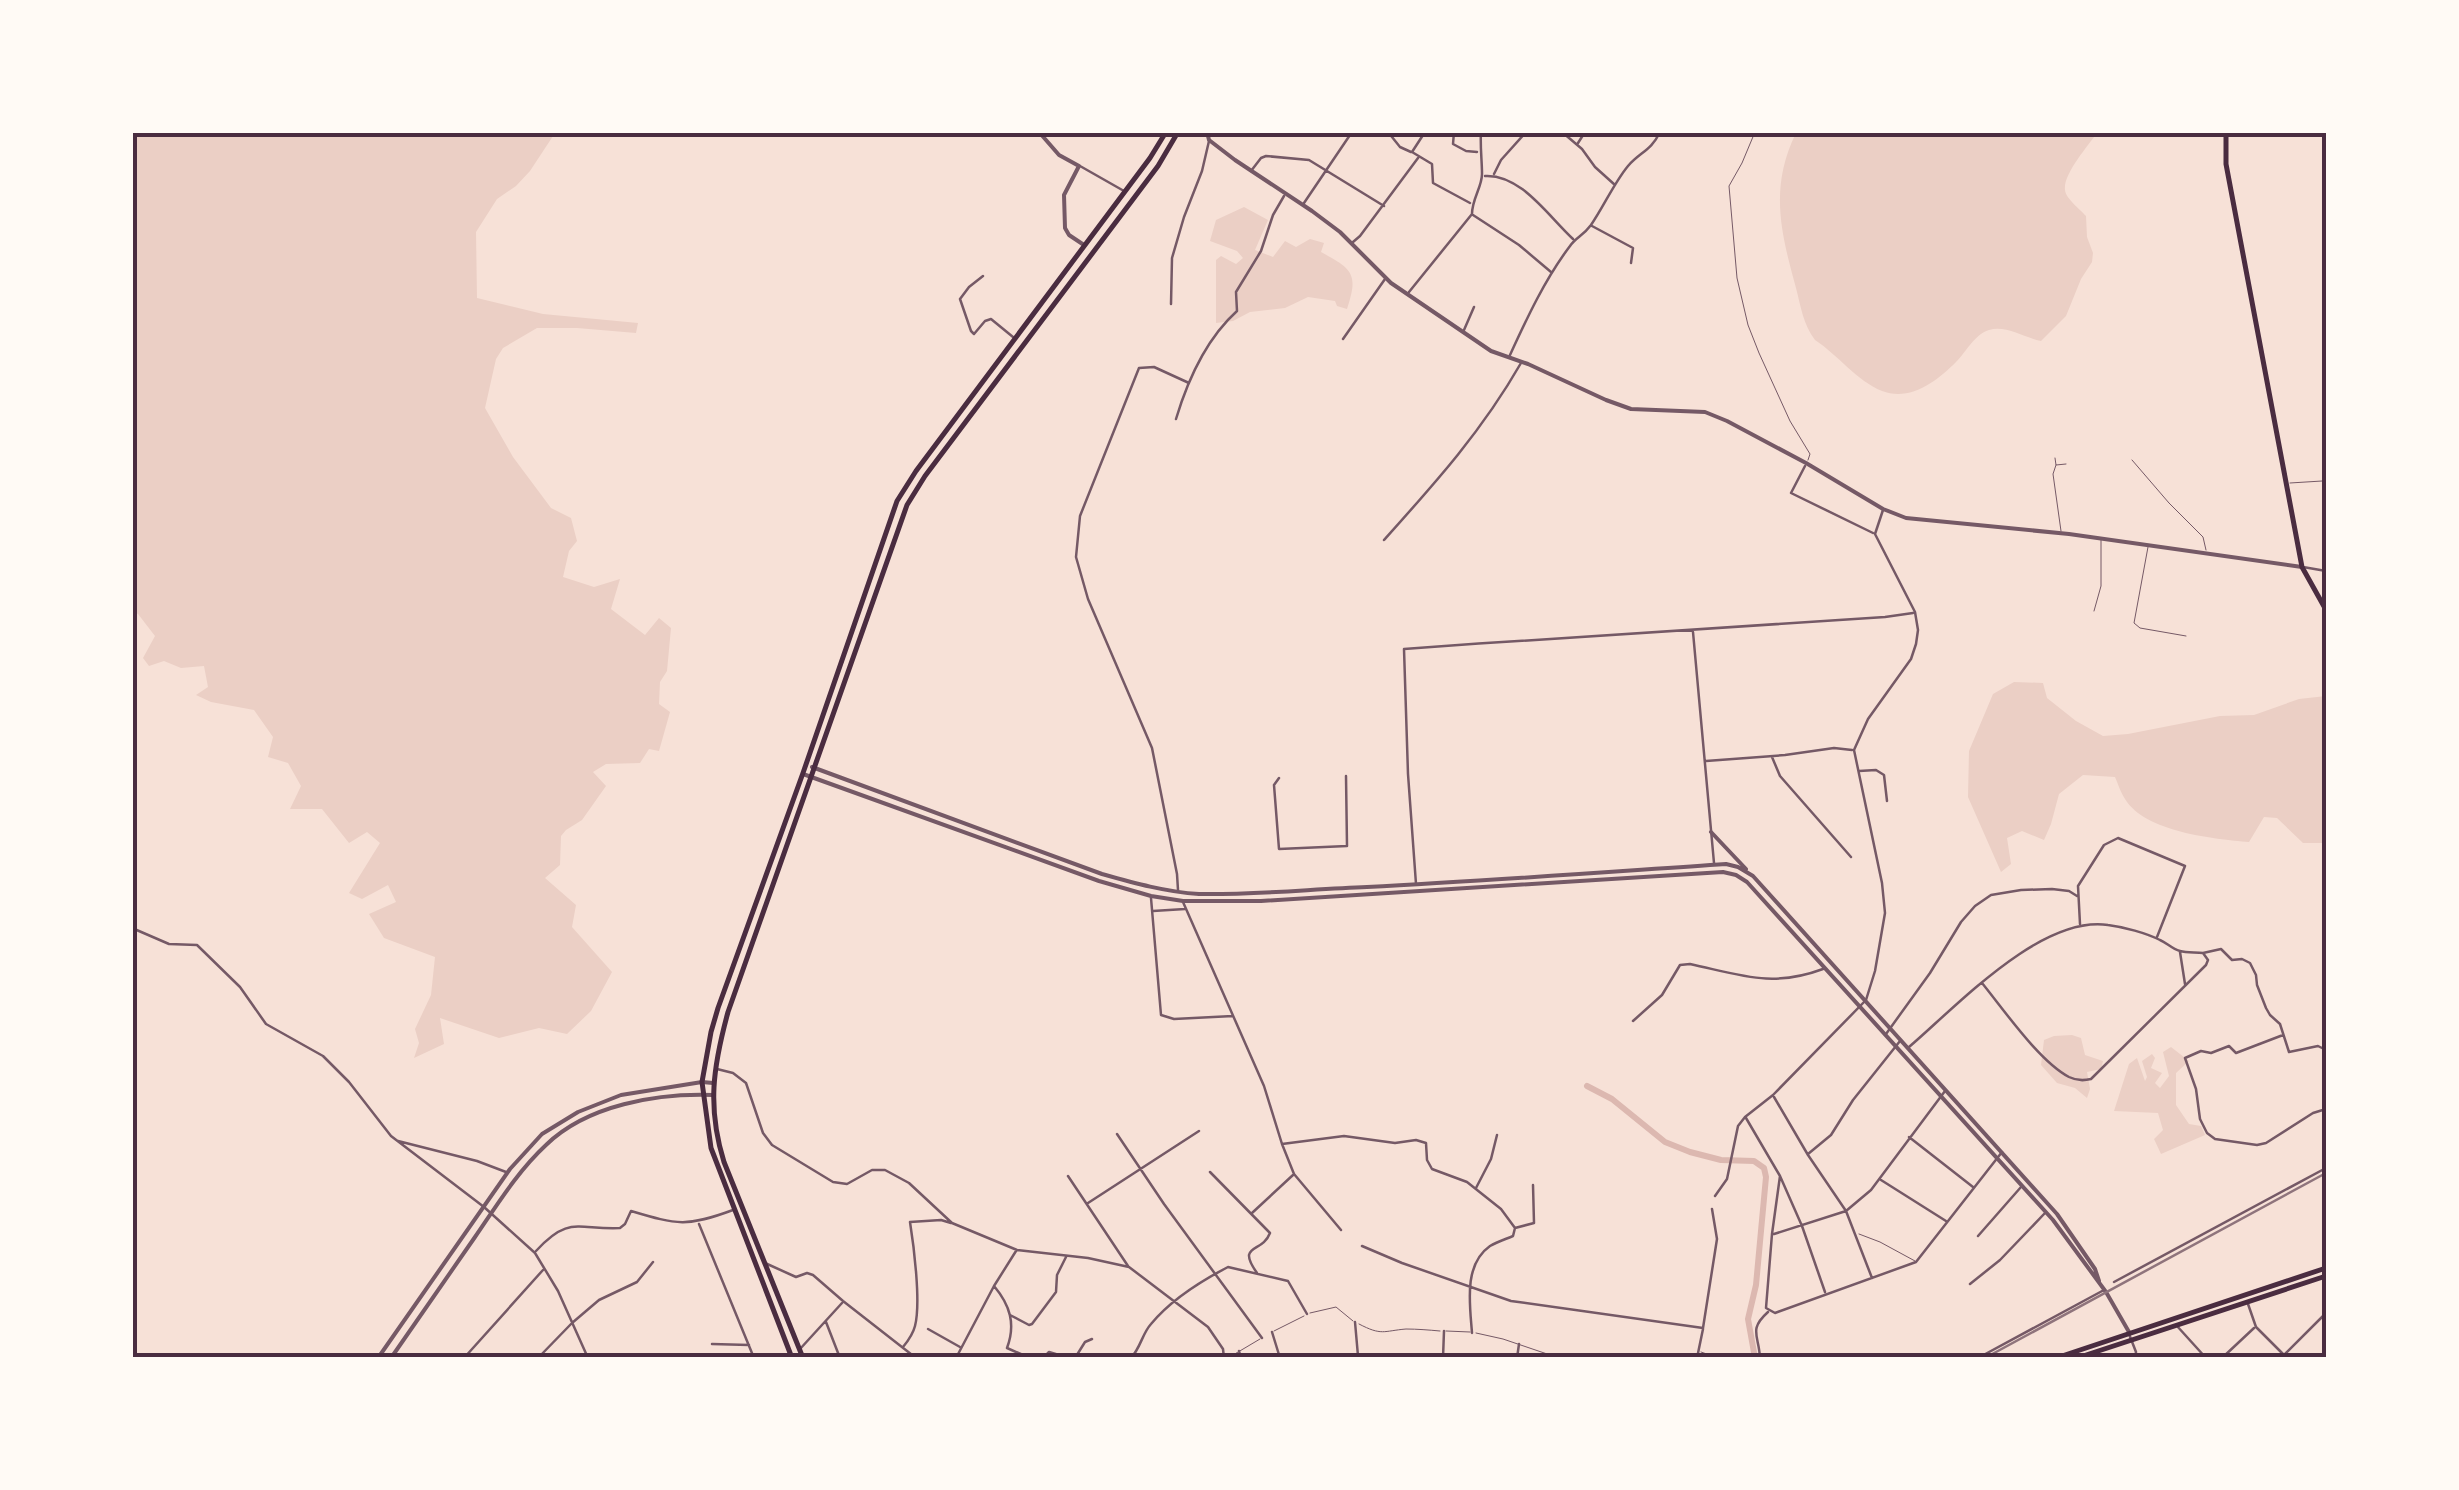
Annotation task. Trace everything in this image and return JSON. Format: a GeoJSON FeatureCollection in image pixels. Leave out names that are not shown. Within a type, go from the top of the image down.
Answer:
{"type":"FeatureCollection","features":[{"type":"Feature","properties":{"kind":"main road"},"geometry":{"type":"LineString","coordinates":[[800,1350],[791,1356],[711,1148],[702,1082],[711,1032],[896,501],[1166,132]]}},
{"type":"Feature","properties":{"kind":"main road"},"geometry":{"type":"LineString","coordinates":[[803,1358],[720,1147],[712,1095],[728,1012],[908,505],[925,476],[1158,166],[1178,132]]}},
{"type":"Feature","properties":{"kind":"main road"},"geometry":{"type":"LineString","coordinates":[[2226,132],[2226,164],[2302,567],[2326,610]]}},
{"type":"Feature","properties":{"kind":"main road"},"geometry":{"type":"LineString","coordinates":[[1084,245],[1093,252]]}},
{"type":"Feature","properties":{"kind":"main road"},"geometry":{"type":"LineString","coordinates":[[916,470],[925,476]]}},
{"type":"Feature","properties":{"kind":"main road"},"geometry":{"type":"LineString","coordinates":[[756,902],[766,906]]}},
{"type":"Feature","properties":{"kind":"main road"},"geometry":{"type":"LineString","coordinates":[[742,1232],[751,1228]]}},
{"type":"Feature","properties":{"kind":"main road"},"geometry":{"type":"LineString","coordinates":[[2078,1358],[2130,1336],[2247,1302],[2326,1268]]}},
{"type":"Feature","properties":{"kind":"main road"},"geometry":{"type":"LineString","coordinates":[[2056,1358],[2326,1276]]}},
{"type":"Feature","properties":{"kind":"street"},"geometry":{"type":"LineString","coordinates":[[1039,132],[1059,155],[1124,191]]}},
{"type":"Feature","properties":{"kind":"street"},"geometry":{"type":"LineString","coordinates":[[1171,304],[1172,258],[1202,172],[1207,132]]}},
{"type":"Feature","properties":{"kind":"street"},"geometry":{"type":"LineString","coordinates":[[1303,204],[1352,132]]}},
{"type":"Feature","properties":{"kind":"street"},"geometry":{"type":"LineString","coordinates":[[1388,132],[1402,149],[1432,164],[1433,183],[1472,204]]}},
{"type":"Feature","properties":{"kind":"street"},"geometry":{"type":"LineString","coordinates":[[1412,152],[1425,132]]}},
{"type":"Feature","properties":{"kind":"street"},"geometry":{"type":"LineString","coordinates":[[1454,132],[1454,144],[1470,153],[1480,152]]}},
{"type":"Feature","properties":{"kind":"street"},"geometry":{"type":"LineString","coordinates":[[1408,294],[1472,214],[1482,176],[1481,132]]}},
{"type":"Feature","properties":{"kind":"street"},"geometry":{"type":"LineString","coordinates":[[1494,176],[1501,160],[1526,132]]}},
{"type":"Feature","properties":{"kind":"street"},"geometry":{"type":"LineString","coordinates":[[1562,132],[1616,186]]}},
{"type":"Feature","properties":{"kind":"street"},"geometry":{"type":"LineString","coordinates":[[1578,145],[1585,132]]}},
{"type":"Feature","properties":{"kind":"street"},"geometry":{"type":"LineString","coordinates":[[1509,357],[1552,272],[1574,240],[1590,226],[1627,168],[1650,149],[1660,132]]}},
{"type":"Feature","properties":{"kind":"street"},"geometry":{"type":"LineString","coordinates":[[1209,140],[1303,204],[1352,242],[1386,277],[1491,351],[1631,408],[1704,412],[1728,421],[1883,509],[1906,518],[2061,534],[2326,570]]}},
{"type":"Feature","properties":{"kind":"street"},"geometry":{"type":"LineString","coordinates":[[1251,171],[1266,156],[1302,158],[1384,206]]}},
{"type":"Feature","properties":{"kind":"street"},"geometry":{"type":"LineString","coordinates":[[1352,242],[1384,206],[1419,156]]}},
{"type":"Feature","properties":{"kind":"street"},"geometry":{"type":"LineString","coordinates":[[1079,166],[1064,195],[1065,228],[1084,245]]}},
{"type":"Feature","properties":{"kind":"street"},"geometry":{"type":"LineString","coordinates":[[1482,176],[1516,182],[1574,240]]}},
{"type":"Feature","properties":{"kind":"street"},"geometry":{"type":"LineString","coordinates":[[1176,419],[1206,346],[1224,321],[1237,311],[1236,292],[1261,251],[1276,207],[1287,194]]}},
{"type":"Feature","properties":{"kind":"street"},"geometry":{"type":"LineString","coordinates":[[1472,214],[1552,272]]}},
{"type":"Feature","properties":{"kind":"street"},"geometry":{"type":"LineString","coordinates":[[1590,226],[1633,248],[1631,263]]}},
{"type":"Feature","properties":{"kind":"street"},"geometry":{"type":"LineString","coordinates":[[983,276],[960,299],[971,332],[974,334],[991,319],[1015,338]]}},
{"type":"Feature","properties":{"kind":"street"},"geometry":{"type":"LineString","coordinates":[[1343,339],[1386,277]]}},
{"type":"Feature","properties":{"kind":"street"},"geometry":{"type":"LineString","coordinates":[[1464,331],[1474,307]]}},
{"type":"Feature","properties":{"kind":"street"},"geometry":{"type":"LineString","coordinates":[[1384,540],[1453,463],[1500,400],[1522,362]]}},
{"type":"Feature","properties":{"kind":"street"},"geometry":{"type":"LineString","coordinates":[[1178,892],[1152,748],[1088,599],[1076,557],[1080,516],[1139,368],[1154,367],[1189,383]]}},
{"type":"Feature","properties":{"kind":"street"},"geometry":{"type":"LineString","coordinates":[[1714,1196],[1728,1174],[1738,1126],[1866,1000],[1886,912],[1854,750],[1868,719],[1911,658],[1918,630],[1915,612],[1875,534],[1791,493],[1806,463]]}},
{"type":"Feature","properties":{"kind":"street"},"geometry":{"type":"LineString","coordinates":[[1875,534],[1883,509]]}},
{"type":"Feature","properties":{"kind":"street"},"geometry":{"type":"LineString","coordinates":[[1416,884],[1404,648],[1693,631],[1915,612]]}},
{"type":"Feature","properties":{"kind":"street"},"geometry":{"type":"LineString","coordinates":[[1693,631],[1714,864]]}},
{"type":"Feature","properties":{"kind":"street"},"geometry":{"type":"LineString","coordinates":[[1704,761],[1834,748],[1854,750]]}},
{"type":"Feature","properties":{"kind":"street"},"geometry":{"type":"LineString","coordinates":[[1772,756],[1780,776],[1851,857]]}},
{"type":"Feature","properties":{"kind":"street"},"geometry":{"type":"LineString","coordinates":[[806,765],[1102,874],[1178,892],[1416,884],[1714,864],[1738,866],[1753,876]]}},
{"type":"Feature","properties":{"kind":"street"},"geometry":{"type":"LineString","coordinates":[[1858,771],[1876,770],[1884,775],[1886,801]]}},
{"type":"Feature","properties":{"kind":"street"},"geometry":{"type":"LineString","coordinates":[[803,774],[1086,876],[1150,896],[1183,900],[1261,901],[1736,874],[2046,1212],[2102,1288],[2130,1336],[2135,1358]]}},
{"type":"Feature","properties":{"kind":"street"},"geometry":{"type":"LineString","coordinates":[[1278,778],[1274,784],[1279,849],[1347,846],[1346,776]]}},
{"type":"Feature","properties":{"kind":"street"},"geometry":{"type":"LineString","coordinates":[[1710,832],[2057,1214],[2096,1269],[2102,1288]]}},
{"type":"Feature","properties":{"kind":"street"},"geometry":{"type":"LineString","coordinates":[[2080,925],[2078,886],[2108,841],[2122,838],[2185,866],[2156,938]]}},
{"type":"Feature","properties":{"kind":"street"},"geometry":{"type":"LineString","coordinates":[[1693,866],[1693,874]]}},
{"type":"Feature","properties":{"kind":"street"},"geometry":{"type":"LineString","coordinates":[[1736,874],[1738,866]]}},
{"type":"Feature","properties":{"kind":"street"},"geometry":{"type":"LineString","coordinates":[[1584,872],[1585,880]]}},
{"type":"Feature","properties":{"kind":"street"},"geometry":{"type":"LineString","coordinates":[[1885,1035],[1975,906],[1992,894],[2021,890],[2052,888],[2077,896]]}},
{"type":"Feature","properties":{"kind":"street"},"geometry":{"type":"LineString","coordinates":[[1150,896],[1161,1014],[1174,1019],[1233,1016]]}},
{"type":"Feature","properties":{"kind":"street"},"geometry":{"type":"LineString","coordinates":[[1183,900],[1264,1086],[1294,1174],[1340,1230]]}},
{"type":"Feature","properties":{"kind":"street"},"geometry":{"type":"LineString","coordinates":[[1152,911],[1186,910]]}},
{"type":"Feature","properties":{"kind":"street"},"geometry":{"type":"LineString","coordinates":[[1909,1048],[1982,983],[2046,938],[2080,925],[2106,925],[2156,938],[2180,951],[2203,954],[2220,948],[2232,960],[2250,963],[2266,1008],[2280,1024],[2289,1052],[2318,1046],[2326,1050]]}},
{"type":"Feature","properties":{"kind":"street"},"geometry":{"type":"LineString","coordinates":[[132,928],[160,942],[198,944],[240,986],[266,1024],[303,1043],[335,1066],[395,1140],[484,1207],[535,1252],[558,1291],[588,1358]]}},
{"type":"Feature","properties":{"kind":"street"},"geometry":{"type":"LineString","coordinates":[[2180,951],[2186,985]]}},
{"type":"Feature","properties":{"kind":"street"},"geometry":{"type":"LineString","coordinates":[[1982,983],[2055,1067],[2081,1081],[2092,1079],[2206,966],[2208,960],[2203,954]]}},
{"type":"Feature","properties":{"kind":"street"},"geometry":{"type":"LineString","coordinates":[[1633,1021],[1662,995],[1680,966],[1690,964],[1776,980],[1825,968]]}},
{"type":"Feature","properties":{"kind":"street"},"geometry":{"type":"LineString","coordinates":[[2284,1035],[2236,1053],[2230,1046],[2185,1058],[2207,1133],[2218,1140],[2257,1145],[2275,1140],[2314,1113],[2326,1110]]}},
{"type":"Feature","properties":{"kind":"street"},"geometry":{"type":"LineString","coordinates":[[1808,1154],[1831,1134],[1901,1040]]}},
{"type":"Feature","properties":{"kind":"street"},"geometry":{"type":"LineString","coordinates":[[715,1068],[746,1083],[765,1137],[779,1150],[838,1184],[851,1182],[872,1170],[885,1170],[909,1183],[952,1223]]}},
{"type":"Feature","properties":{"kind":"street"},"geometry":{"type":"LineString","coordinates":[[378,1358],[507,1172],[542,1134],[578,1112],[621,1095],[713,1083]]}},
{"type":"Feature","properties":{"kind":"street"},"geometry":{"type":"LineString","coordinates":[[1772,1234],[1846,1211],[1871,1190],[1946,1090]]}},
{"type":"Feature","properties":{"kind":"street"},"geometry":{"type":"LineString","coordinates":[[391,1358],[515,1178],[548,1142],[581,1121],[621,1105],[712,1095]]}},
{"type":"Feature","properties":{"kind":"street"},"geometry":{"type":"LineString","coordinates":[[1773,1095],[1846,1211],[1872,1278]]}},
{"type":"Feature","properties":{"kind":"street"},"geometry":{"type":"LineString","coordinates":[[1745,1117],[1780,1176],[1825,1294]]}},
{"type":"Feature","properties":{"kind":"street"},"geometry":{"type":"LineString","coordinates":[[1088,1203],[1199,1131]]}},
{"type":"Feature","properties":{"kind":"street"},"geometry":{"type":"LineString","coordinates":[[1117,1134],[1262,1338]]}},
{"type":"Feature","properties":{"kind":"street"},"geometry":{"type":"LineString","coordinates":[[1475,1189],[1498,1135]]}},
{"type":"Feature","properties":{"kind":"street"},"geometry":{"type":"LineString","coordinates":[[1282,1144],[1344,1136],[1426,1143],[1432,1168],[1467,1182],[1500,1209],[1515,1228]]}},
{"type":"Feature","properties":{"kind":"street"},"geometry":{"type":"LineString","coordinates":[[1909,1137],[1974,1188]]}},
{"type":"Feature","properties":{"kind":"street"},"geometry":{"type":"LineString","coordinates":[[395,1140],[478,1161],[515,1178]]}},
{"type":"Feature","properties":{"kind":"street"},"geometry":{"type":"LineString","coordinates":[[1780,1176],[1766,1308],[1775,1313],[1916,1262],[2002,1152]]}},
{"type":"Feature","properties":{"kind":"street"},"geometry":{"type":"LineString","coordinates":[[2114,1282],[2326,1168]]}},
{"type":"Feature","properties":{"kind":"street"},"geometry":{"type":"LineString","coordinates":[[1210,1172],[1270,1233],[1248,1256],[1258,1274]]}},
{"type":"Feature","properties":{"kind":"street"},"geometry":{"type":"LineString","coordinates":[[1252,1213],[1294,1174]]}},
{"type":"Feature","properties":{"kind":"street"},"geometry":{"type":"LineString","coordinates":[[1068,1176],[1129,1267],[1208,1327],[1226,1358]]}},
{"type":"Feature","properties":{"kind":"street"},"geometry":{"type":"LineString","coordinates":[[1880,1179],[1948,1222]]}},
{"type":"Feature","properties":{"kind":"street"},"geometry":{"type":"LineString","coordinates":[[1515,1228],[1534,1223],[1533,1185]]}},
{"type":"Feature","properties":{"kind":"street"},"geometry":{"type":"LineString","coordinates":[[1978,1236],[2022,1186]]}},
{"type":"Feature","properties":{"kind":"street"},"geometry":{"type":"LineString","coordinates":[[1697,1358],[1717,1239],[1712,1209]]}},
{"type":"Feature","properties":{"kind":"street"},"geometry":{"type":"LineString","coordinates":[[535,1252],[548,1238],[566,1228],[620,1228],[631,1211],[666,1221],[699,1222],[733,1210]]}},
{"type":"Feature","properties":{"kind":"street"},"geometry":{"type":"LineString","coordinates":[[1970,1284],[2000,1260],[2046,1212]]}},
{"type":"Feature","properties":{"kind":"street"},"geometry":{"type":"LineString","coordinates":[[903,1347],[916,1322],[910,1222],[941,1220],[1017,1250],[1129,1267]]}},
{"type":"Feature","properties":{"kind":"street"},"geometry":{"type":"LineString","coordinates":[[699,1222],[754,1358]]}},
{"type":"Feature","properties":{"kind":"street"},"geometry":{"type":"LineString","coordinates":[[1472,1332],[1469,1286],[1483,1253],[1513,1236],[1515,1228]]}},
{"type":"Feature","properties":{"kind":"street"},"geometry":{"type":"LineString","coordinates":[[1362,1246],[1511,1301],[1704,1328]]}},
{"type":"Feature","properties":{"kind":"street"},"geometry":{"type":"LineString","coordinates":[[956,1358],[1017,1250]]}},
{"type":"Feature","properties":{"kind":"street"},"geometry":{"type":"LineString","coordinates":[[1010,1315],[1032,1324],[1056,1292],[1057,1275],[1067,1256]]}},
{"type":"Feature","properties":{"kind":"street"},"geometry":{"type":"LineString","coordinates":[[538,1358],[604,1296],[637,1282],[653,1262]]}},
{"type":"Feature","properties":{"kind":"street"},"geometry":{"type":"LineString","coordinates":[[765,1263],[796,1276],[810,1274],[916,1358]]}},
{"type":"Feature","properties":{"kind":"street"},"geometry":{"type":"LineString","coordinates":[[1132,1358],[1149,1326],[1175,1302],[1228,1268],[1288,1281],[1306,1314]]}},
{"type":"Feature","properties":{"kind":"street"},"geometry":{"type":"LineString","coordinates":[[464,1358],[544,1269]]}},
{"type":"Feature","properties":{"kind":"street"},"geometry":{"type":"LineString","coordinates":[[994,1286],[1004,1298],[1013,1327],[1008,1348],[1030,1358]]}},
{"type":"Feature","properties":{"kind":"street"},"geometry":{"type":"LineString","coordinates":[[1978,1358],[2102,1288]]}},
{"type":"Feature","properties":{"kind":"street"},"geometry":{"type":"LineString","coordinates":[[800,1350],[843,1302]]}},
{"type":"Feature","properties":{"kind":"street"},"geometry":{"type":"LineString","coordinates":[[2247,1302],[2256,1327],[2284,1355],[2326,1314]]}},
{"type":"Feature","properties":{"kind":"street"},"geometry":{"type":"LineString","coordinates":[[1760,1358],[1754,1332],[1757,1321],[1769,1310]]}},
{"type":"Feature","properties":{"kind":"street"},"geometry":{"type":"LineString","coordinates":[[825,1321],[840,1358]]}},
{"type":"Feature","properties":{"kind":"street"},"geometry":{"type":"LineString","coordinates":[[1355,1322],[1358,1356],[1385,1355]]}},
{"type":"Feature","properties":{"kind":"street"},"geometry":{"type":"LineString","coordinates":[[2176,1324],[2206,1358]]}},
{"type":"Feature","properties":{"kind":"street"},"geometry":{"type":"LineString","coordinates":[[2222,1358],[2256,1327]]}},
{"type":"Feature","properties":{"kind":"street"},"geometry":{"type":"LineString","coordinates":[[399,1328],[408,1333]]}},
{"type":"Feature","properties":{"kind":"street"},"geometry":{"type":"LineString","coordinates":[[928,1329],[961,1348]]}},
{"type":"Feature","properties":{"kind":"street"},"geometry":{"type":"LineString","coordinates":[[1443,1358],[1444,1331]]}},
{"type":"Feature","properties":{"kind":"street"},"geometry":{"type":"LineString","coordinates":[[1272,1332],[1280,1358]]}},
{"type":"Feature","properties":{"kind":"street"},"geometry":{"type":"LineString","coordinates":[[1075,1358],[1085,1342],[1092,1339]]}},
{"type":"Feature","properties":{"kind":"street"},"geometry":{"type":"LineString","coordinates":[[712,1344],[749,1345]]}},
{"type":"Feature","properties":{"kind":"street"},"geometry":{"type":"LineString","coordinates":[[1517,1358],[1519,1344]]}},
{"type":"Feature","properties":{"kind":"street"},"geometry":{"type":"LineString","coordinates":[[1239,1351],[1241,1358]]}},
{"type":"Feature","properties":{"kind":"street"},"geometry":{"type":"LineString","coordinates":[[1042,1358],[1050,1352],[1069,1358]]}},
{"type":"Feature","properties":{"kind":"lane"},"geometry":{"type":"LineString","coordinates":[[1754,132],[1729,186],[1736,278],[1759,353],[1810,454],[1806,463]]}},
{"type":"Feature","properties":{"kind":"lane"},"geometry":{"type":"LineString","coordinates":[[2054,458],[2061,534]]}},
{"type":"Feature","properties":{"kind":"lane"},"geometry":{"type":"LineString","coordinates":[[2132,460],[2203,538],[2206,554]]}},
{"type":"Feature","properties":{"kind":"lane"},"geometry":{"type":"LineString","coordinates":[[2056,466],[2066,464]]}},
{"type":"Feature","properties":{"kind":"lane"},"geometry":{"type":"LineString","coordinates":[[2286,484],[2326,484]]}},
{"type":"Feature","properties":{"kind":"lane"},"geometry":{"type":"LineString","coordinates":[[2094,611],[2100,586],[2101,539]]}},
{"type":"Feature","properties":{"kind":"lane"},"geometry":{"type":"LineString","coordinates":[[2148,545],[2134,623],[2140,628],[2186,636]]}},
{"type":"Feature","properties":{"kind":"lane"},"geometry":{"type":"LineString","coordinates":[[1856,1233],[1916,1262]]}},
{"type":"Feature","properties":{"kind":"lane"},"geometry":{"type":"LineString","coordinates":[[1272,1332],[1306,1314],[1336,1307],[1374,1332],[1472,1332],[1559,1358]]}},
{"type":"Feature","properties":{"kind":"lane"},"geometry":{"type":"LineString","coordinates":[[1226,1358],[1262,1338]]}},
{"type":"Feature","properties":{"kind":"lane"},"geometry":{"type":"LineString","coordinates":[[1698,1351],[1718,1358]]}},
{"type":"Feature","properties":{"kind":"shaded area"},"geometry":{"type":"Polygon","coordinates":[[[132,133],[555,133],[530,171],[497,199],[476,232],[477,298],[543,314],[638,323],[636,333],[537,328],[503,348],[496,359],[485,408],[513,457],[551,508],[571,518],[577,541],[569,551],[563,577],[594,587],[620,579],[611,609],[645,635],[659,618],[671,628],[659,704],[670,712],[659,751],[649,749],[640,763],[606,764],[593,772],[606,786],[582,820],[561,836],[560,865],[545,878],[576,905],[572,927],[612,972],[591,1011],[567,1034],[539,1028],[499,1038],[440,1018],[444,1044],[414,1058],[419,1043],[415,1029],[431,995],[435,957],[384,938],[369,914],[396,902],[388,885],[362,899],[349,893],[380,843],[367,832],[349,843],[322,809],[290,809],[301,786],[288,763],[268,757],[273,737],[254,710],[211,702],[196,695],[208,687],[204,666],[181,668],[164,661],[149,666],[143,658],[155,636],[132,611],[132,133]]]}},
{"type":"Feature","properties":{"kind":"shaded area"},"geometry":{"type":"Polygon","coordinates":[[[1796,133],[2097,133],[2065,183],[2068,197],[2086,216],[2093,253],[2066,316],[2041,341],[2002,329],[1984,332],[1940,376],[1913,392],[1892,394],[1864,381],[1815,340],[1801,309],[1780,211],[1782,173],[1796,133]]]}},
{"type":"Feature","properties":{"kind":"shaded area"},"geometry":{"type":"Polygon","coordinates":[[[1244,207],[1268,220],[1255,250],[1273,257],[1285,241],[1296,247],[1310,239],[1324,243],[1321,252],[1350,273],[1352,287],[1347,309],[1337,306],[1335,301],[1308,297],[1285,308],[1250,312],[1233,321],[1216,323],[1216,260],[1221,256],[1236,264],[1243,258],[1237,251],[1210,241],[1216,220],[1244,207]]]}},
{"type":"Feature","properties":{"kind":"shaded area"},"geometry":{"type":"Polygon","coordinates":[[[2014,682],[2043,683],[2047,698],[2103,736],[2220,716],[2254,715],[2299,699],[2326,696],[2326,843],[2303,843],[2277,818],[2264,817],[2249,842],[2181,832],[2135,810],[2115,777],[2083,775],[2059,794],[2044,840],[2022,831],[2007,838],[2011,864],[2001,872],[1968,797],[1969,751],[1993,694],[2014,682]]]}},
{"type":"Feature","properties":{"kind":"shaded area"},"geometry":{"type":"Polygon","coordinates":[[[2072,1035],[2081,1038],[2085,1055],[2103,1061],[2101,1069],[2087,1072],[2087,1098],[2075,1088],[2057,1083],[2041,1065],[2044,1040],[2072,1035]]]}},
{"type":"Feature","properties":{"kind":"shaded area"},"geometry":{"type":"Polygon","coordinates":[[[2171,1047],[2189,1061],[2176,1073],[2176,1105],[2189,1124],[2201,1126],[2205,1135],[2161,1154],[2154,1139],[2163,1130],[2158,1113],[2114,1111],[2129,1064],[2137,1058],[2145,1081],[2142,1061],[2152,1054],[2155,1058],[2151,1068],[2162,1073],[2155,1083],[2160,1088],[2169,1076],[2163,1052],[2171,1047]]]}},
{"type":"Feature","properties":{"kind":"waterway"},"geometry":{"type":"LineString","coordinates":[[1587,1086],[1612,1099],[1665,1142],[1721,1160],[1754,1161],[1764,1168],[1756,1285],[1748,1319],[1755,1358]]}},
{"type":"Feature","properties":{"kind":"railway"},"geometry":{"type":"LineString","coordinates":[[1985,1358],[2326,1173]]}}]}
